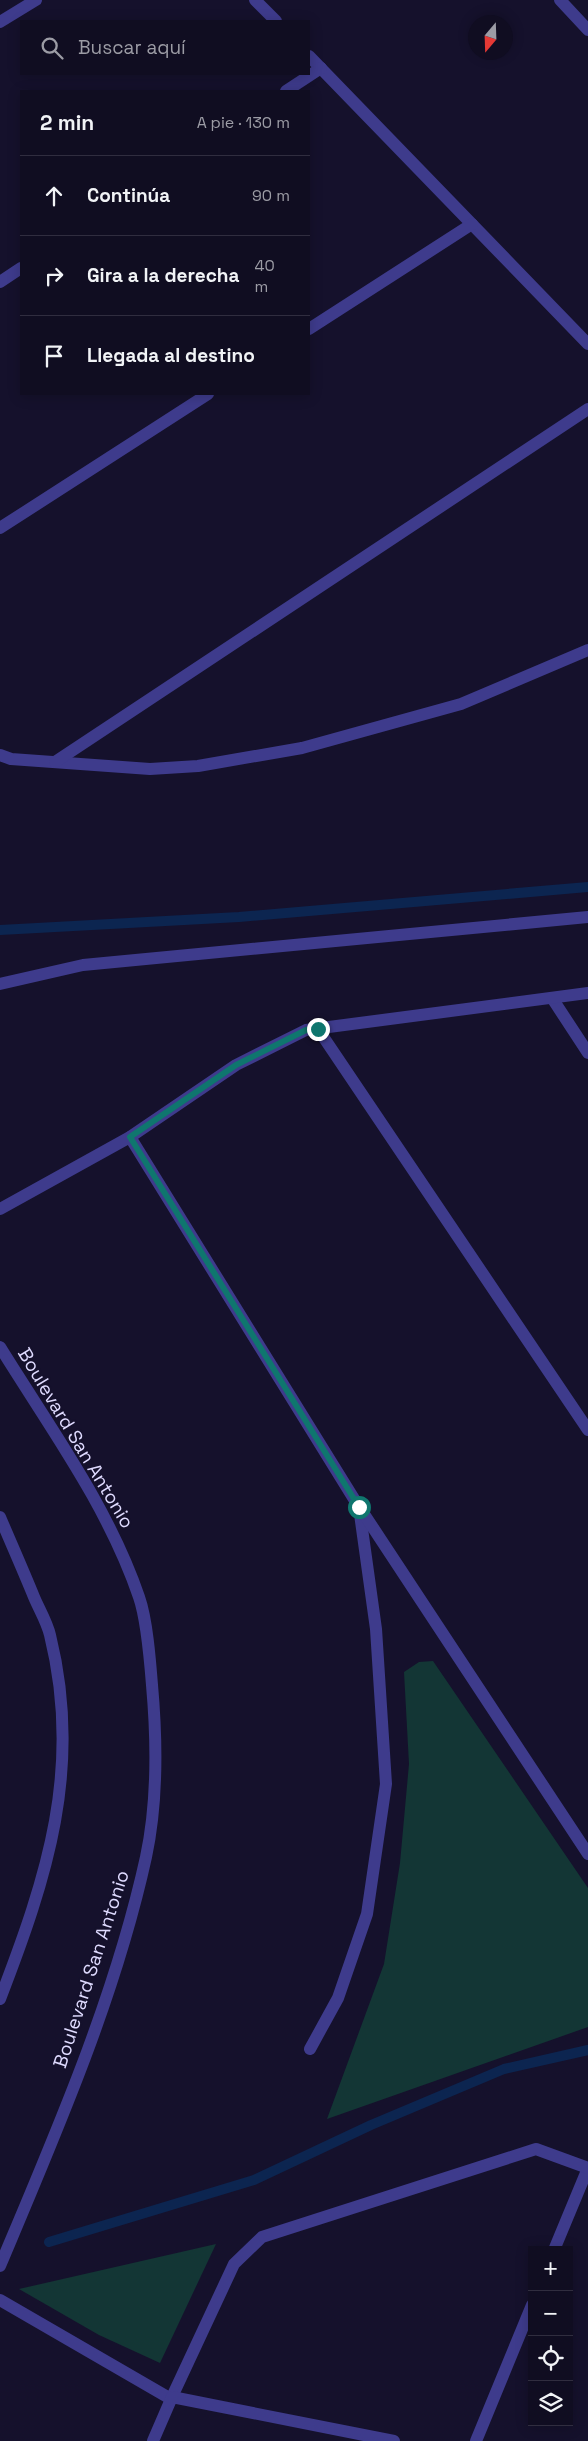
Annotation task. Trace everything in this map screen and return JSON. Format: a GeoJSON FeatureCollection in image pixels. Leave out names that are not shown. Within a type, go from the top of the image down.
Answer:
{"type":"FeatureCollection","features":[{"type":"Feature","properties":{"kind":"street"},"geometry":{"type":"LineString","coordinates":[[0,22],[36,0]]}},
{"type":"Feature","properties":{"kind":"street"},"geometry":{"type":"LineString","coordinates":[[255,0],[275,20]]}},
{"type":"Feature","properties":{"kind":"street"},"geometry":{"type":"LineString","coordinates":[[560,0],[588,30]]}},
{"type":"Feature","properties":{"kind":"street"},"geometry":{"type":"LineString","coordinates":[[310,57],[588,344]]}},
{"type":"Feature","properties":{"kind":"street"},"geometry":{"type":"LineString","coordinates":[[288,90],[321,68]]}},
{"type":"Feature","properties":{"kind":"street"},"geometry":{"type":"LineString","coordinates":[[310,328],[472,224]]}},
{"type":"Feature","properties":{"kind":"street"},"geometry":{"type":"LineString","coordinates":[[0,282],[20,269]]}},
{"type":"Feature","properties":{"kind":"street"},"geometry":{"type":"LineString","coordinates":[[0,528],[206,395]]}},
{"type":"Feature","properties":{"kind":"street"},"geometry":{"type":"LineString","coordinates":[[55,762],[588,409]]}},
{"type":"Feature","properties":{"kind":"street"},"geometry":{"type":"LineString","coordinates":[[0,755],[11,759],[150,769],[198,766],[302,748],[461,704],[588,650]]}},
{"type":"Feature","properties":{"kind":"street"},"geometry":{"type":"LineString","coordinates":[[0,984],[83,965],[588,917]]}},
{"type":"Feature","properties":{"kind":"street"},"geometry":{"type":"LineString","coordinates":[[0,1209],[130,1137],[236,1065],[306,1030],[588,993]]}},
{"type":"Feature","properties":{"kind":"street"},"geometry":{"type":"LineString","coordinates":[[552,998],[588,1053]]}},
{"type":"Feature","properties":{"kind":"street"},"geometry":{"type":"LineString","coordinates":[[318,1029],[588,1430]]}},
{"type":"Feature","properties":{"kind":"street"},"geometry":{"type":"LineString","coordinates":[[130,1137],[359,1507],[588,1854]]}},
{"type":"Feature","properties":{"kind":"street","name":"Boulevard San Antonio"},"geometry":{"type":"LineString","coordinates":[[0,1347],[107,1519],[140,1599],[157,1737],[146,1855],[116,1964],[60,2122],[0,2266]]}},
{"type":"Feature","properties":{"kind":"street"},"geometry":{"type":"LineString","coordinates":[[310,2049],[338,1998],[367,1914],[386,1784],[376,1629],[359,1507]]}},
{"type":"Feature","properties":{"kind":"street"},"geometry":{"type":"LineString","coordinates":[[0,1517],[50,1634],[60,1688],[63,1740],[55,1829],[26,1932],[0,1999]]}},
{"type":"Feature","properties":{"kind":"street"},"geometry":{"type":"LineString","coordinates":[[0,2300],[171,2399],[234,2264],[262,2237],[536,2149],[588,2168],[556,2246]]}},
{"type":"Feature","properties":{"kind":"street"},"geometry":{"type":"LineString","coordinates":[[476,2441],[528,2315]]}},
{"type":"Feature","properties":{"kind":"street"},"geometry":{"type":"LineString","coordinates":[[152,2441],[172,2397],[394,2441]]}},
{"type":"Feature","properties":{"kind":"green space"},"geometry":{"type":"Polygon","coordinates":[[[433,1661],[588,1888],[588,2027],[327,2119],[384,1964],[400,1863],[409,1764],[404,1672],[419,1662],[433,1661]]]}},
{"type":"Feature","properties":{"kind":"green space"},"geometry":{"type":"Polygon","coordinates":[[[216,2244],[160,2363],[99,2335],[19,2289],[216,2244]]]}},
{"type":"Feature","properties":{"kind":"waterway"},"geometry":{"type":"LineString","coordinates":[[0,930],[239,917],[588,887]]}},
{"type":"Feature","properties":{"kind":"waterway"},"geometry":{"type":"LineString","coordinates":[[49,2242],[254,2180],[371,2125],[504,2069],[588,2050]]}},
{"type":"Feature","properties":{"kind":"route"},"geometry":{"type":"LineString","coordinates":[[318,1029],[306,1030],[236,1065],[130,1137],[359,1507]]}}]}
